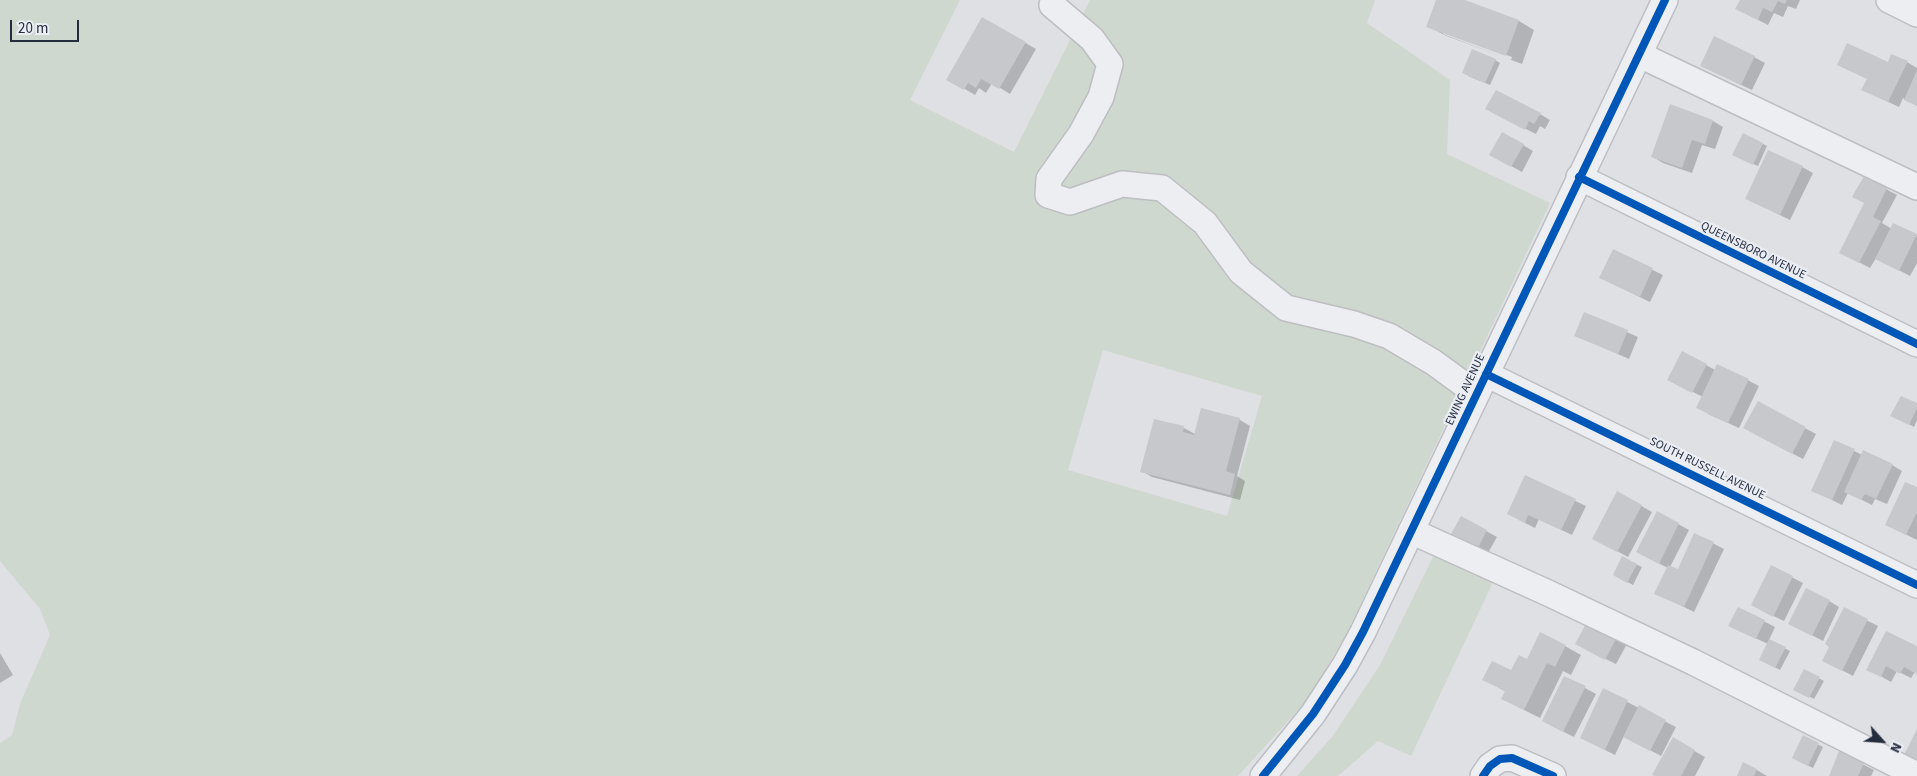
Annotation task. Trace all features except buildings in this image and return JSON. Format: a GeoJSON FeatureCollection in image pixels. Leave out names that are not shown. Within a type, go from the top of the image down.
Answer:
{"type":"FeatureCollection","features":[{"type":"Feature","properties":{"kind":"street","name":"EWING AVENUE"},"geometry":{"type":"LineString","coordinates":[[1263,776],[1313,714],[1345,665],[1665,0]]}},
{"type":"Feature","properties":{"kind":"street"},"geometry":{"type":"LineString","coordinates":[[1889,0],[1917,14]]}},
{"type":"Feature","properties":{"kind":"street","name":"SOUTH RUSSELL AVENUE"},"geometry":{"type":"LineString","coordinates":[[1052,5],[1092,39],[1110,64],[1101,97],[1081,134],[1049,179],[1048,194],[1070,202],[1122,184],[1162,188],[1205,223],[1241,272],[1286,308],[1354,324],[1389,336],[1433,362],[1917,585]]}},
{"type":"Feature","properties":{"kind":"street"},"geometry":{"type":"LineString","coordinates":[[1640,54],[1917,187]]}},
{"type":"Feature","properties":{"kind":"street","name":"QUEENSBORO AVENUE"},"geometry":{"type":"LineString","coordinates":[[1579,178],[1917,344]]}},
{"type":"Feature","properties":{"kind":"street"},"geometry":{"type":"LineString","coordinates":[[1411,531],[1693,662],[1917,775]]}},
{"type":"Feature","properties":{"kind":"street"},"geometry":{"type":"LineString","coordinates":[[1492,768],[1512,758],[1525,762],[1553,776]]}},
{"type":"Feature","properties":{"kind":"shaded area"},"geometry":{"type":"Polygon","coordinates":[[[0,0],[960,0],[910,100],[1014,152],[1090,0],[1375,0],[1367,23],[1450,80],[1447,154],[1550,203],[1347,633],[1308,699],[1238,776],[0,776],[0,743],[12,735],[20,704],[50,635],[40,609],[0,561],[0,0]],[[1103,350],[1068,470],[1227,516],[1262,396],[1103,350]]]}},
{"type":"Feature","properties":{"kind":"shaded area"},"geometry":{"type":"Polygon","coordinates":[[[1435,553],[1494,580],[1411,756],[1378,741],[1338,776],[1297,776],[1332,737],[1380,665],[1435,553]]]}},
{"type":"Feature","properties":{"kind":"cycle path"},"geometry":{"type":"LineString","coordinates":[[1263,776],[1313,714],[1345,665],[1363,632],[1665,0]]}},
{"type":"Feature","properties":{"kind":"cycle path"},"geometry":{"type":"LineString","coordinates":[[1579,177],[1917,344]]}},
{"type":"Feature","properties":{"kind":"cycle path"},"geometry":{"type":"LineString","coordinates":[[1486,374],[1917,585]]}},
{"type":"Feature","properties":{"kind":"cycle path"},"geometry":{"type":"LineString","coordinates":[[1483,776],[1490,766],[1500,759],[1512,758],[1553,776]]}}]}
